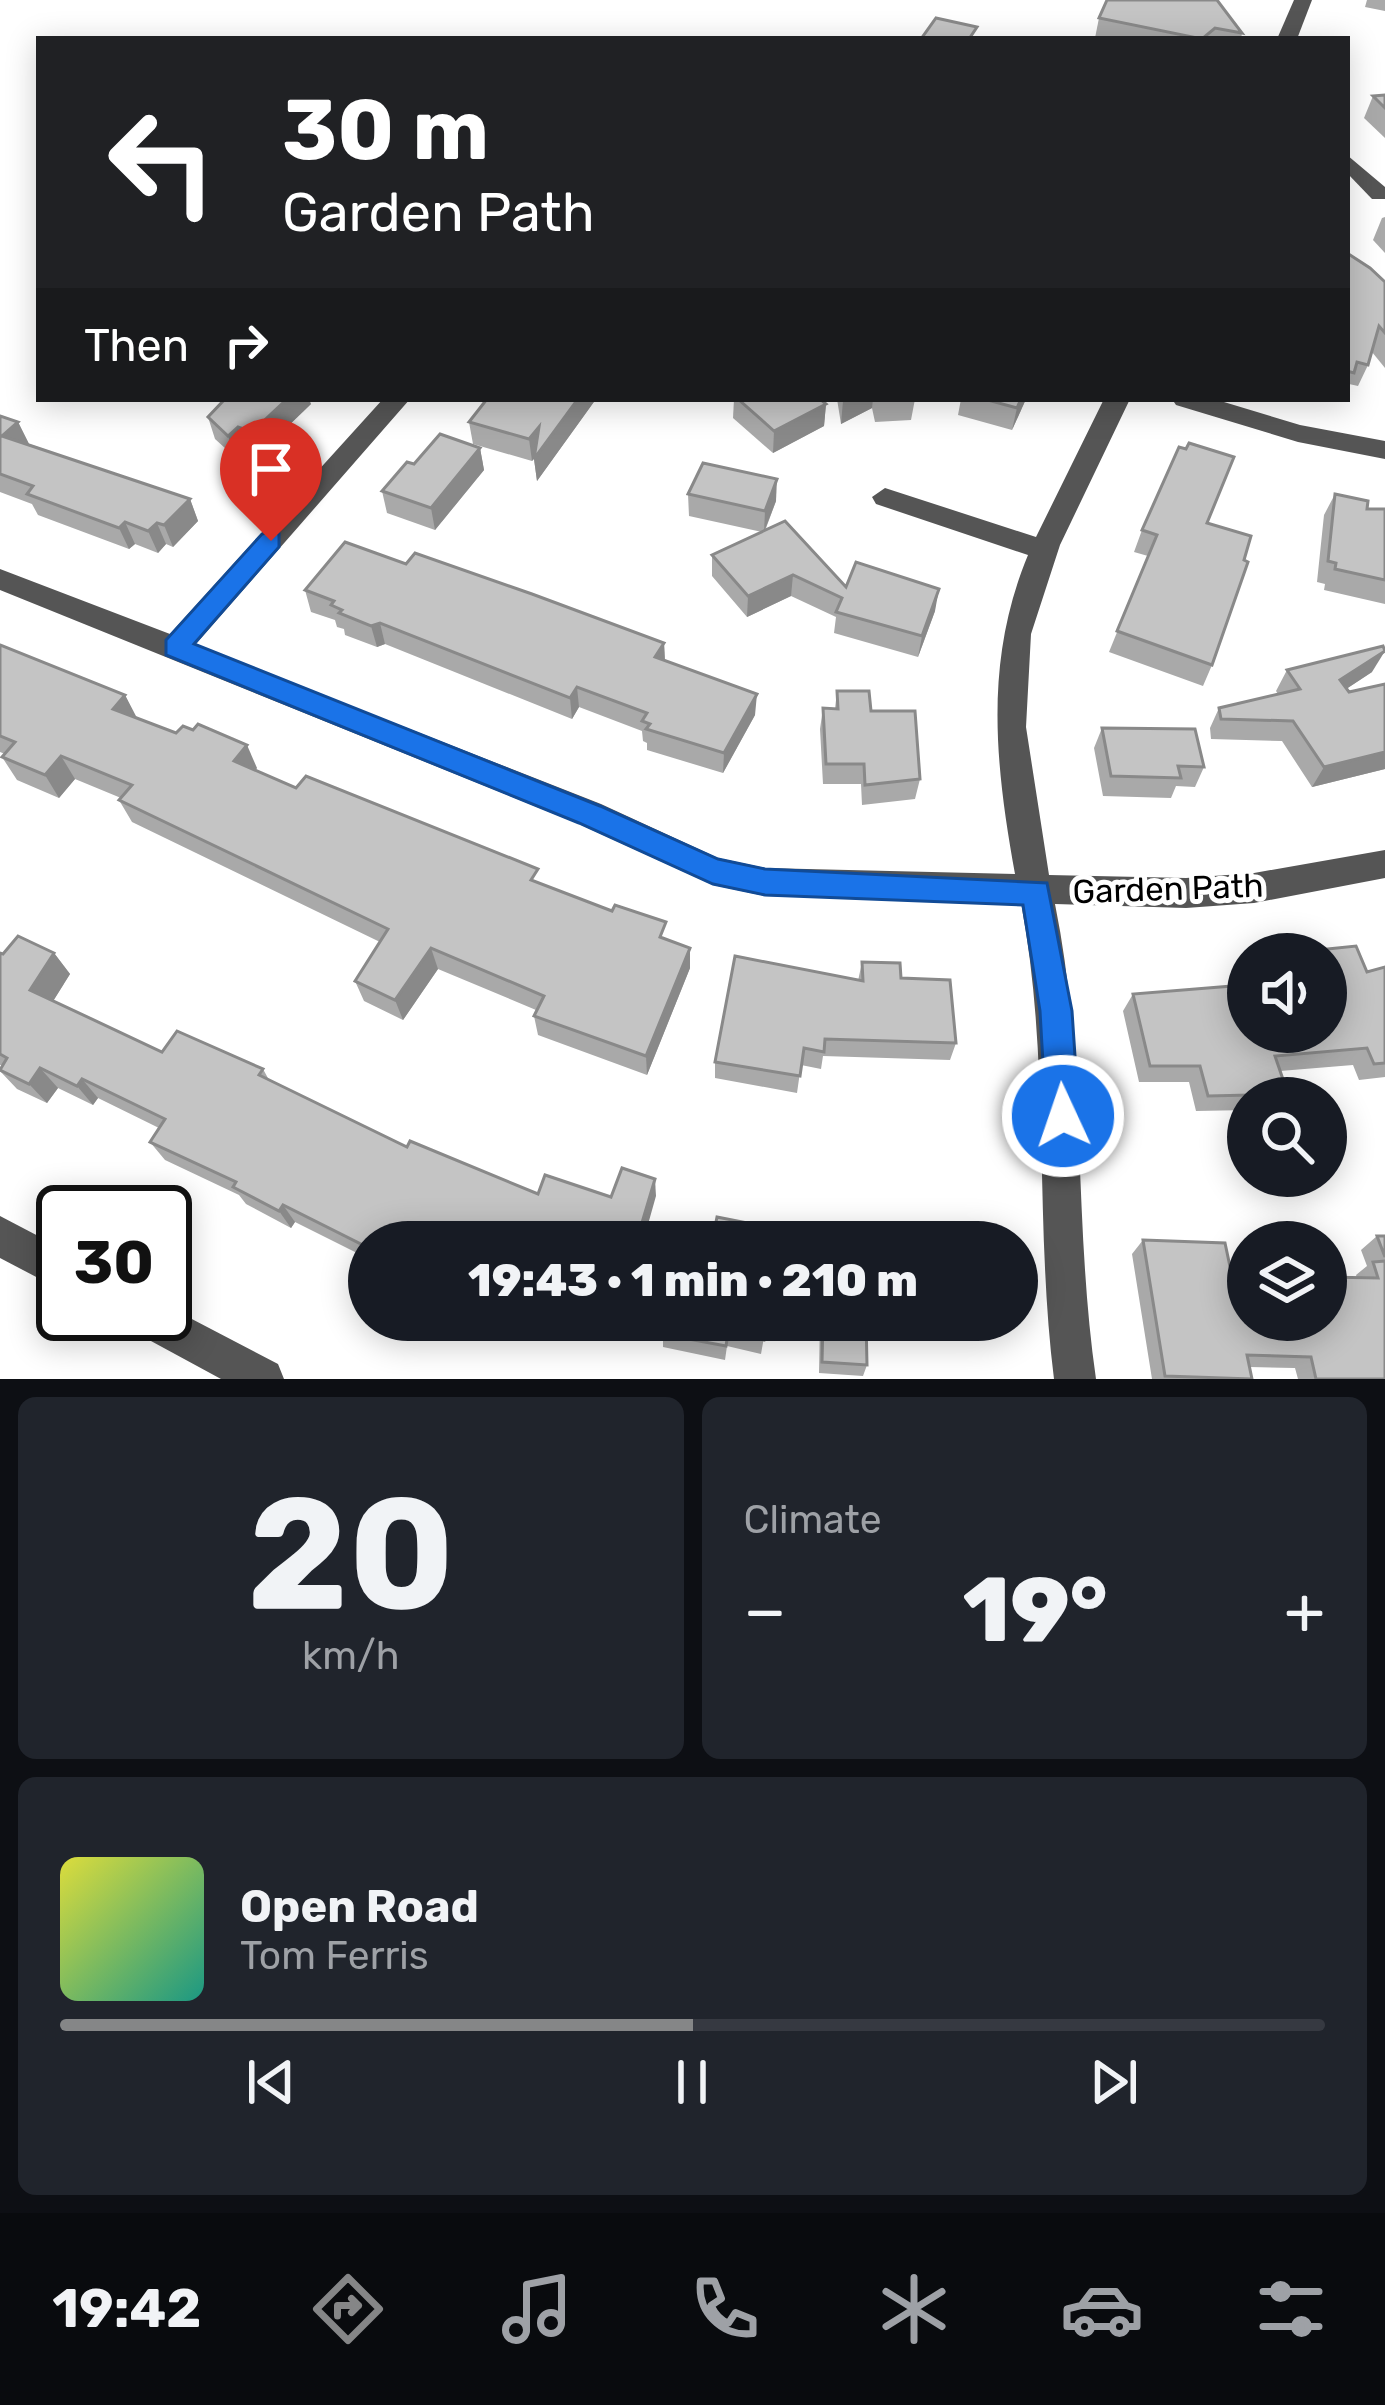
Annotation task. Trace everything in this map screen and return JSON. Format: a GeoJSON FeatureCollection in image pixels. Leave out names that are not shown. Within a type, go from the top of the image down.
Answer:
{"type":"FeatureCollection","features":[{"type":"Feature","properties":{"kind":"street"},"geometry":{"type":"LineString","coordinates":[[1289,36],[1304,0]]}},
{"type":"Feature","properties":{"kind":"street"},"geometry":{"type":"LineString","coordinates":[[1350,164],[1383,194]]}},
{"type":"Feature","properties":{"kind":"street"},"geometry":{"type":"LineString","coordinates":[[1350,199],[1383,194]]}},
{"type":"Feature","properties":{"kind":"street"},"geometry":{"type":"LineString","coordinates":[[176,647],[394,402]]}},
{"type":"Feature","properties":{"kind":"street"},"geometry":{"type":"LineString","coordinates":[[1075,1379],[1060,1228],[1063,1116],[1056,1011],[1012,735],[1011,682],[1016,634],[1048,550],[1116,402]]}},
{"type":"Feature","properties":{"kind":"street"},"geometry":{"type":"LineString","coordinates":[[1195,402],[1298,433],[1385,449]]}},
{"type":"Feature","properties":{"kind":"street"},"geometry":{"type":"LineString","coordinates":[[885,497],[1048,550]]}},
{"type":"Feature","properties":{"kind":"street","name":"Garden Path"},"geometry":{"type":"LineString","coordinates":[[0,580],[590,814],[713,871],[765,882],[1036,892],[1254,888],[1385,863]]}},
{"type":"Feature","properties":{"kind":"street"},"geometry":{"type":"LineString","coordinates":[[0,1236],[36,1255]]}},
{"type":"Feature","properties":{"kind":"street"},"geometry":{"type":"LineString","coordinates":[[192,1341],[263,1379]]}},
{"type":"Feature","properties":{"kind":"building"},"geometry":{"type":"Polygon","coordinates":[[[1107,0],[1217,0],[1242,33],[1215,28],[1206,36],[1187,36],[1099,18],[1107,0]]]}},
{"type":"Feature","properties":{"kind":"building"},"geometry":{"type":"Polygon","coordinates":[[[936,18],[977,27],[971,36],[923,36],[936,18]]]}},
{"type":"Feature","properties":{"kind":"building"},"geometry":{"type":"Polygon","coordinates":[[[1350,255],[1385,282],[1385,333],[1379,326],[1368,365],[1357,362],[1354,373],[1350,372],[1350,255]]]}},
{"type":"Feature","properties":{"kind":"building"},"geometry":{"type":"Polygon","coordinates":[[[222,402],[284,402],[252,432],[238,427],[228,436],[208,417],[222,402]]]}},
{"type":"Feature","properties":{"kind":"building"},"geometry":{"type":"Polygon","coordinates":[[[485,402],[576,402],[534,459],[539,427],[529,439],[469,422],[485,402]]]}},
{"type":"Feature","properties":{"kind":"building"},"geometry":{"type":"Polygon","coordinates":[[[741,402],[826,404],[774,431],[741,402]]]}},
{"type":"Feature","properties":{"kind":"building"},"geometry":{"type":"Polygon","coordinates":[[[0,416],[18,422],[2,436],[190,499],[164,525],[157,523],[148,531],[125,522],[119,528],[27,494],[33,486],[0,474],[0,416]]]}},
{"type":"Feature","properties":{"kind":"building"},"geometry":{"type":"Polygon","coordinates":[[[440,434],[480,448],[431,508],[382,491],[407,462],[414,464],[440,434]]]}},
{"type":"Feature","properties":{"kind":"building"},"geometry":{"type":"Polygon","coordinates":[[[1189,443],[1234,457],[1207,523],[1251,536],[1244,560],[1248,562],[1212,665],[1117,631],[1157,535],[1142,530],[1179,447],[1186,449],[1189,443]]]}},
{"type":"Feature","properties":{"kind":"building"},"geometry":{"type":"Polygon","coordinates":[[[703,463],[777,479],[765,511],[688,494],[703,463]]]}},
{"type":"Feature","properties":{"kind":"building"},"geometry":{"type":"Polygon","coordinates":[[[1335,494],[1368,501],[1367,509],[1385,509],[1385,580],[1335,569],[1336,563],[1328,561],[1335,494]]]}},
{"type":"Feature","properties":{"kind":"building"},"geometry":{"type":"Polygon","coordinates":[[[785,521],[846,587],[856,562],[939,589],[922,636],[836,612],[842,598],[793,575],[748,596],[712,555],[785,521]]]}},
{"type":"Feature","properties":{"kind":"building"},"geometry":{"type":"Polygon","coordinates":[[[345,542],[406,564],[415,553],[532,594],[664,643],[655,657],[757,694],[724,753],[646,729],[650,724],[642,721],[647,713],[577,687],[570,698],[380,623],[371,626],[339,613],[342,610],[331,605],[334,601],[305,590],[345,542]]]}},
{"type":"Feature","properties":{"kind":"building"},"geometry":{"type":"Polygon","coordinates":[[[0,645],[125,695],[113,709],[176,733],[183,726],[193,730],[198,724],[247,745],[234,761],[296,788],[306,776],[538,869],[531,880],[612,911],[615,905],[666,922],[660,937],[690,948],[646,1056],[534,1016],[544,996],[431,948],[395,1000],[355,981],[388,929],[119,800],[132,785],[61,756],[45,775],[2,757],[15,742],[0,736],[0,645]]]}},
{"type":"Feature","properties":{"kind":"building"},"geometry":{"type":"Polygon","coordinates":[[[1383,646],[1385,651],[1340,680],[1349,692],[1385,684],[1385,752],[1324,767],[1293,721],[1221,719],[1219,708],[1300,689],[1287,670],[1383,646]]]}},
{"type":"Feature","properties":{"kind":"building"},"geometry":{"type":"Polygon","coordinates":[[[837,691],[869,691],[871,711],[915,711],[920,779],[865,785],[864,764],[826,764],[823,708],[838,709],[837,691]]]}},
{"type":"Feature","properties":{"kind":"building"},"geometry":{"type":"Polygon","coordinates":[[[1102,728],[1195,729],[1204,767],[1178,766],[1181,778],[1111,776],[1102,728]]]}},
{"type":"Feature","properties":{"kind":"building"},"geometry":{"type":"Polygon","coordinates":[[[18,936],[54,953],[30,990],[162,1052],[177,1031],[263,1069],[259,1075],[407,1147],[410,1141],[538,1194],[545,1175],[611,1197],[622,1168],[655,1179],[642,1221],[348,1221],[348,1238],[283,1205],[279,1211],[233,1187],[236,1182],[150,1142],[165,1119],[82,1079],[77,1086],[40,1068],[29,1084],[0,1070],[7,1058],[0,1054],[3,954],[18,936]]]}},
{"type":"Feature","properties":{"kind":"building"},"geometry":{"type":"Polygon","coordinates":[[[1356,946],[1367,972],[1385,967],[1385,1063],[1374,1064],[1367,1048],[1347,1050],[1347,947],[1356,946]]]}},
{"type":"Feature","properties":{"kind":"building"},"geometry":{"type":"Polygon","coordinates":[[[735,956],[863,981],[862,962],[900,963],[901,978],[950,980],[956,1043],[825,1039],[824,1052],[804,1048],[800,1076],[715,1062],[735,956]]]}},
{"type":"Feature","properties":{"kind":"building"},"geometry":{"type":"Polygon","coordinates":[[[1227,986],[1227,1053],[1310,1053],[1275,1056],[1282,1077],[1227,1077],[1227,1096],[1208,1096],[1200,1066],[1150,1066],[1133,994],[1227,986]]]}},
{"type":"Feature","properties":{"kind":"building"},"geometry":{"type":"Polygon","coordinates":[[[1143,1240],[1225,1243],[1227,1341],[1347,1341],[1347,1277],[1378,1278],[1373,1262],[1385,1261],[1385,1379],[1316,1379],[1311,1357],[1247,1355],[1252,1379],[1165,1376],[1143,1240]]]}},
{"type":"Feature","properties":{"kind":"building"},"geometry":{"type":"Polygon","coordinates":[[[822,1341],[866,1341],[867,1365],[822,1362],[822,1341]]]}},
{"type":"Feature","properties":{"kind":"route"},"geometry":{"type":"LineString","coordinates":[[271,541],[176,647],[590,814],[713,871],[765,882],[1036,892],[1056,1011],[1063,1116]]}}]}
